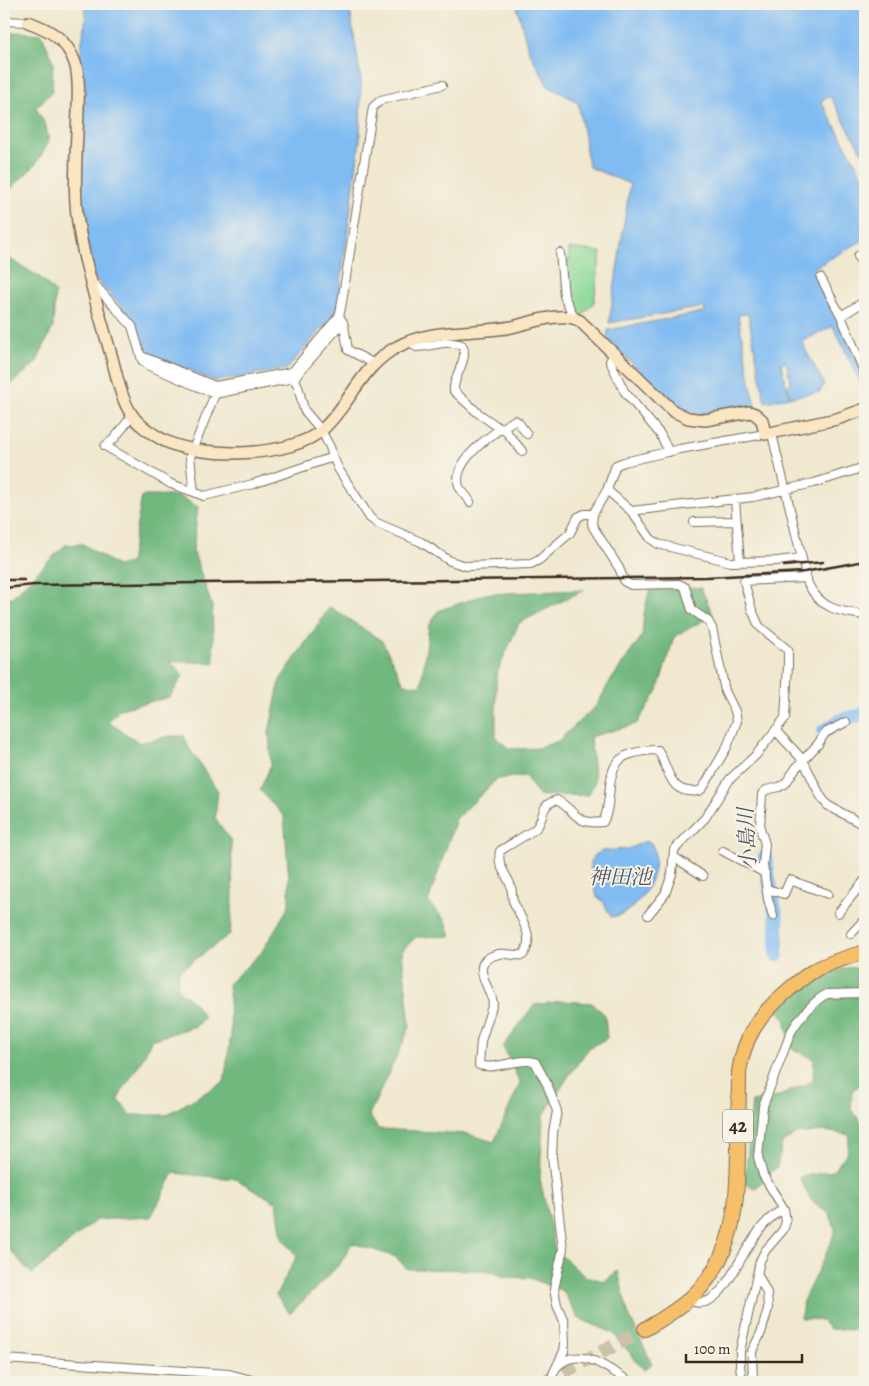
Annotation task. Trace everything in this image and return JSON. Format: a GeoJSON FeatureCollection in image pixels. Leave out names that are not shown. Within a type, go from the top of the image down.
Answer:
{"type":"FeatureCollection","features":[{"type":"Feature","properties":{"kind":"highway","name":"42"},"geometry":{"type":"LineString","coordinates":[[645,1329],[668,1315],[702,1286],[715,1268],[727,1243],[733,1222],[737,1194],[739,1072],[747,1039],[767,1010],[804,977],[822,966],[865,951]]}},
{"type":"Feature","properties":{"kind":"main road"},"geometry":{"type":"LineString","coordinates":[[28,22],[56,34],[69,50],[76,65],[78,85],[76,204],[91,285],[123,396],[132,416],[164,441],[194,449],[237,452],[264,452],[291,446],[321,430],[346,402],[373,363],[398,346],[427,336],[510,327],[535,320],[574,317],[673,411],[688,418],[705,420],[750,412],[762,420],[769,434],[838,420],[865,409]]}},
{"type":"Feature","properties":{"kind":"street"},"geometry":{"type":"LineString","coordinates":[[4,21],[28,22]]}},
{"type":"Feature","properties":{"kind":"street"},"geometry":{"type":"LineString","coordinates":[[373,363],[348,350],[341,319],[372,107],[381,100],[442,85]]}},
{"type":"Feature","properties":{"kind":"street"},"geometry":{"type":"LineString","coordinates":[[560,253],[564,296],[574,317]]}},
{"type":"Feature","properties":{"kind":"street"},"geometry":{"type":"LineString","coordinates":[[858,256],[865,270]]}},
{"type":"Feature","properties":{"kind":"street"},"geometry":{"type":"LineString","coordinates":[[821,278],[865,374]]}},
{"type":"Feature","properties":{"kind":"street"},"geometry":{"type":"LineString","coordinates":[[91,285],[95,285],[132,326],[142,360],[214,394],[294,378],[341,319]]}},
{"type":"Feature","properties":{"kind":"street"},"geometry":{"type":"LineString","coordinates":[[840,316],[865,301]]}},
{"type":"Feature","properties":{"kind":"street"},"geometry":{"type":"LineString","coordinates":[[141,356],[215,386],[292,372],[341,319]]}},
{"type":"Feature","properties":{"kind":"street"},"geometry":{"type":"LineString","coordinates":[[410,341],[416,348],[447,343],[462,345],[464,354],[454,383],[454,391],[478,413],[502,429],[522,451]]}},
{"type":"Feature","properties":{"kind":"street"},"geometry":{"type":"LineString","coordinates":[[614,354],[610,361],[624,390],[660,434],[669,452]]}},
{"type":"Feature","properties":{"kind":"street"},"geometry":{"type":"LineString","coordinates":[[294,378],[304,410],[321,430],[333,457],[370,518],[377,523],[421,542],[450,561],[466,566],[531,564],[540,560],[570,533],[578,517],[584,514],[593,514]]}},
{"type":"Feature","properties":{"kind":"street"},"geometry":{"type":"LineString","coordinates":[[194,492],[190,457],[214,394]]}},
{"type":"Feature","properties":{"kind":"street"},"geometry":{"type":"LineString","coordinates":[[132,416],[114,439],[105,446],[171,484],[204,496],[252,484],[333,457]]}},
{"type":"Feature","properties":{"kind":"street"},"geometry":{"type":"LineString","coordinates":[[470,502],[459,486],[462,468],[479,444],[516,420],[527,434]]}},
{"type":"Feature","properties":{"kind":"street"},"geometry":{"type":"LineString","coordinates":[[552,1382],[553,1374],[564,1351],[565,1344],[564,1321],[557,1305],[554,1289],[563,1249],[552,1157],[553,1134],[557,1112],[547,1084],[535,1062],[522,1061],[485,1067],[479,1065],[481,1042],[493,1003],[484,983],[481,969],[484,962],[490,958],[500,954],[523,955],[528,948],[527,930],[512,902],[511,886],[498,861],[500,851],[534,831],[538,826],[544,808],[549,802],[557,800],[577,818],[603,822],[607,814],[612,772],[617,762],[624,756],[649,750],[658,750],[673,783],[683,789],[699,790],[727,747],[737,721],[735,711],[725,691],[712,628],[708,621],[692,610],[685,587],[679,584],[631,585],[624,582],[619,568],[593,527],[593,514],[607,490],[616,465],[669,452],[769,434],[785,489],[805,578],[812,593],[823,603],[840,611],[864,617]]}},
{"type":"Feature","properties":{"kind":"street"},"geometry":{"type":"LineString","coordinates":[[631,511],[753,497],[814,483],[865,467]]}},
{"type":"Feature","properties":{"kind":"street"},"geometry":{"type":"LineString","coordinates":[[607,490],[631,511],[651,539],[658,544],[731,562],[777,561],[801,558]]}},
{"type":"Feature","properties":{"kind":"street"},"geometry":{"type":"LineString","coordinates":[[734,500],[740,562]]}},
{"type":"Feature","properties":{"kind":"street"},"geometry":{"type":"LineString","coordinates":[[694,522],[736,521]]}},
{"type":"Feature","properties":{"kind":"street"},"geometry":{"type":"LineString","coordinates":[[648,915],[665,894],[672,874],[673,852],[676,847],[710,812],[730,779],[756,755],[776,730],[785,714],[788,650],[759,626],[744,582],[805,578]]}},
{"type":"Feature","properties":{"kind":"street"},"geometry":{"type":"LineString","coordinates":[[774,916],[768,899],[763,858],[765,844],[760,828],[762,794],[766,790],[785,784],[825,733],[846,722]]}},
{"type":"Feature","properties":{"kind":"street"},"geometry":{"type":"LineString","coordinates":[[776,730],[803,760],[827,805],[865,824]]}},
{"type":"Feature","properties":{"kind":"street"},"geometry":{"type":"LineString","coordinates":[[723,851],[766,874]]}},
{"type":"Feature","properties":{"kind":"street"},"geometry":{"type":"LineString","coordinates":[[674,857],[703,876]]}},
{"type":"Feature","properties":{"kind":"street"},"geometry":{"type":"LineString","coordinates":[[768,889],[784,894],[790,880],[828,894]]}},
{"type":"Feature","properties":{"kind":"street"},"geometry":{"type":"LineString","coordinates":[[838,913],[865,880]]}},
{"type":"Feature","properties":{"kind":"street"},"geometry":{"type":"LineString","coordinates":[[851,934],[865,919]]}},
{"type":"Feature","properties":{"kind":"street"},"geometry":{"type":"LineString","coordinates":[[742,1382],[740,1351],[762,1255],[786,1227],[784,1209],[763,1175],[758,1157],[763,1106],[787,1040],[797,1023],[824,995],[865,993]]}},
{"type":"Feature","properties":{"kind":"street"},"geometry":{"type":"LineString","coordinates":[[689,1299],[694,1302],[704,1302],[721,1290],[729,1281],[762,1227],[772,1216],[784,1209]]}},
{"type":"Feature","properties":{"kind":"street"},"geometry":{"type":"LineString","coordinates":[[753,1382],[752,1351],[759,1338],[768,1309],[767,1293],[758,1275]]}},
{"type":"Feature","properties":{"kind":"street"},"geometry":{"type":"LineString","coordinates":[[556,1367],[570,1358],[587,1358],[630,1382]]}},
{"type":"Feature","properties":{"kind":"street"},"geometry":{"type":"LineString","coordinates":[[4,1359],[229,1374],[259,1382]]}},
{"type":"Feature","properties":{"kind":"green space"},"geometry":{"type":"Polygon","coordinates":[[[20,32],[42,34],[53,62],[52,91],[36,108],[46,126],[49,142],[35,165],[4,196],[4,34],[20,32]]]}},
{"type":"Feature","properties":{"kind":"green space"},"geometry":{"type":"Polygon","coordinates":[[[569,248],[601,252],[594,302],[580,318],[571,305],[565,284],[563,261],[569,260],[569,248]]]}},
{"type":"Feature","properties":{"kind":"green space"},"geometry":{"type":"Polygon","coordinates":[[[4,255],[41,278],[55,292],[53,327],[36,363],[4,390],[4,255]]]}},
{"type":"Feature","properties":{"kind":"green space"},"geometry":{"type":"Polygon","coordinates":[[[142,496],[178,496],[198,507],[193,550],[212,606],[214,663],[171,661],[183,676],[170,697],[120,709],[108,722],[140,743],[170,736],[184,736],[189,748],[218,791],[215,818],[231,841],[233,898],[230,934],[179,971],[177,989],[194,1003],[204,1017],[196,1026],[151,1040],[118,1099],[131,1115],[166,1115],[224,1082],[231,1036],[228,984],[261,953],[289,906],[284,816],[260,790],[271,765],[269,733],[280,680],[330,607],[382,641],[404,684],[421,686],[429,626],[438,611],[486,594],[584,590],[519,623],[496,675],[496,736],[509,749],[539,748],[558,741],[597,705],[609,683],[642,636],[644,613],[651,584],[701,588],[713,615],[674,637],[657,692],[636,724],[590,737],[595,782],[589,795],[539,796],[525,776],[497,779],[456,819],[428,902],[446,921],[451,936],[416,937],[402,951],[410,1027],[369,1115],[378,1129],[468,1134],[494,1142],[520,1083],[503,1047],[534,1005],[562,1001],[592,1003],[605,1015],[607,1038],[589,1048],[543,1116],[540,1179],[555,1250],[584,1276],[604,1281],[618,1271],[628,1313],[652,1364],[644,1370],[613,1333],[578,1318],[563,1291],[530,1278],[505,1277],[486,1270],[407,1269],[396,1257],[352,1243],[340,1264],[290,1314],[276,1295],[297,1256],[282,1238],[277,1203],[236,1179],[174,1173],[151,1217],[96,1220],[32,1274],[6,1246],[4,1248],[4,600],[12,597],[65,545],[83,544],[117,566],[130,563],[142,496]]]}},
{"type":"Feature","properties":{"kind":"green space"},"geometry":{"type":"Polygon","coordinates":[[[852,967],[865,973],[865,1081],[852,1091],[851,1109],[863,1125],[865,1125],[865,1327],[855,1330],[830,1329],[821,1320],[801,1318],[803,1301],[831,1243],[835,1229],[830,1214],[811,1200],[799,1177],[833,1171],[847,1153],[850,1135],[824,1131],[796,1134],[782,1143],[777,1167],[755,1189],[745,1182],[752,1102],[777,1097],[813,1081],[814,1059],[791,1048],[785,1019],[777,1010],[802,988],[821,977],[852,967]]]}},
{"type":"Feature","properties":{"kind":"water"},"geometry":{"type":"Polygon","coordinates":[[[85,4],[349,4],[361,79],[360,141],[338,310],[287,369],[215,381],[157,358],[144,349],[136,322],[95,279],[81,216],[80,190],[83,121],[80,54],[86,18],[85,4]]]}},
{"type":"Feature","properties":{"kind":"water"},"geometry":{"type":"Polygon","coordinates":[[[514,4],[865,4],[865,158],[830,96],[821,101],[865,180],[865,239],[814,268],[865,377],[865,392],[833,326],[803,341],[805,349],[824,384],[820,392],[790,397],[788,385],[791,384],[786,362],[781,363],[789,397],[765,402],[748,314],[738,315],[755,407],[700,415],[678,408],[607,339],[608,330],[705,312],[704,307],[609,323],[630,184],[589,167],[578,102],[548,86],[528,49],[517,7],[514,4]]]}},
{"type":"Feature","properties":{"kind":"water","name":"神田池"},"geometry":{"type":"Polygon","coordinates":[[[646,841],[652,844],[655,854],[652,878],[640,899],[631,908],[622,914],[611,917],[604,903],[597,896],[592,881],[590,862],[594,856],[602,851],[628,849],[646,841]]]}},
{"type":"Feature","properties":{"kind":"waterway","name":"小島川"},"geometry":{"type":"LineString","coordinates":[[824,731],[843,719],[865,713]]}},
{"type":"Feature","properties":{"kind":"waterway","name":"小島川"},"geometry":{"type":"LineString","coordinates":[[765,857],[777,921],[777,955]]}},
{"type":"Feature","properties":{"kind":"tunnel"},"geometry":{"type":"LineString","coordinates":[[545,1382],[645,1329]]}},
{"type":"Feature","properties":{"kind":"railway"},"geometry":{"type":"LineString","coordinates":[[4,588],[34,585],[707,577],[804,572],[865,561]]}},
{"type":"Feature","properties":{"kind":"railway"},"geometry":{"type":"LineString","coordinates":[[784,566],[823,562]]}},
{"type":"Feature","properties":{"kind":"railway"},"geometry":{"type":"LineString","coordinates":[[4,580],[24,580]]}}]}
